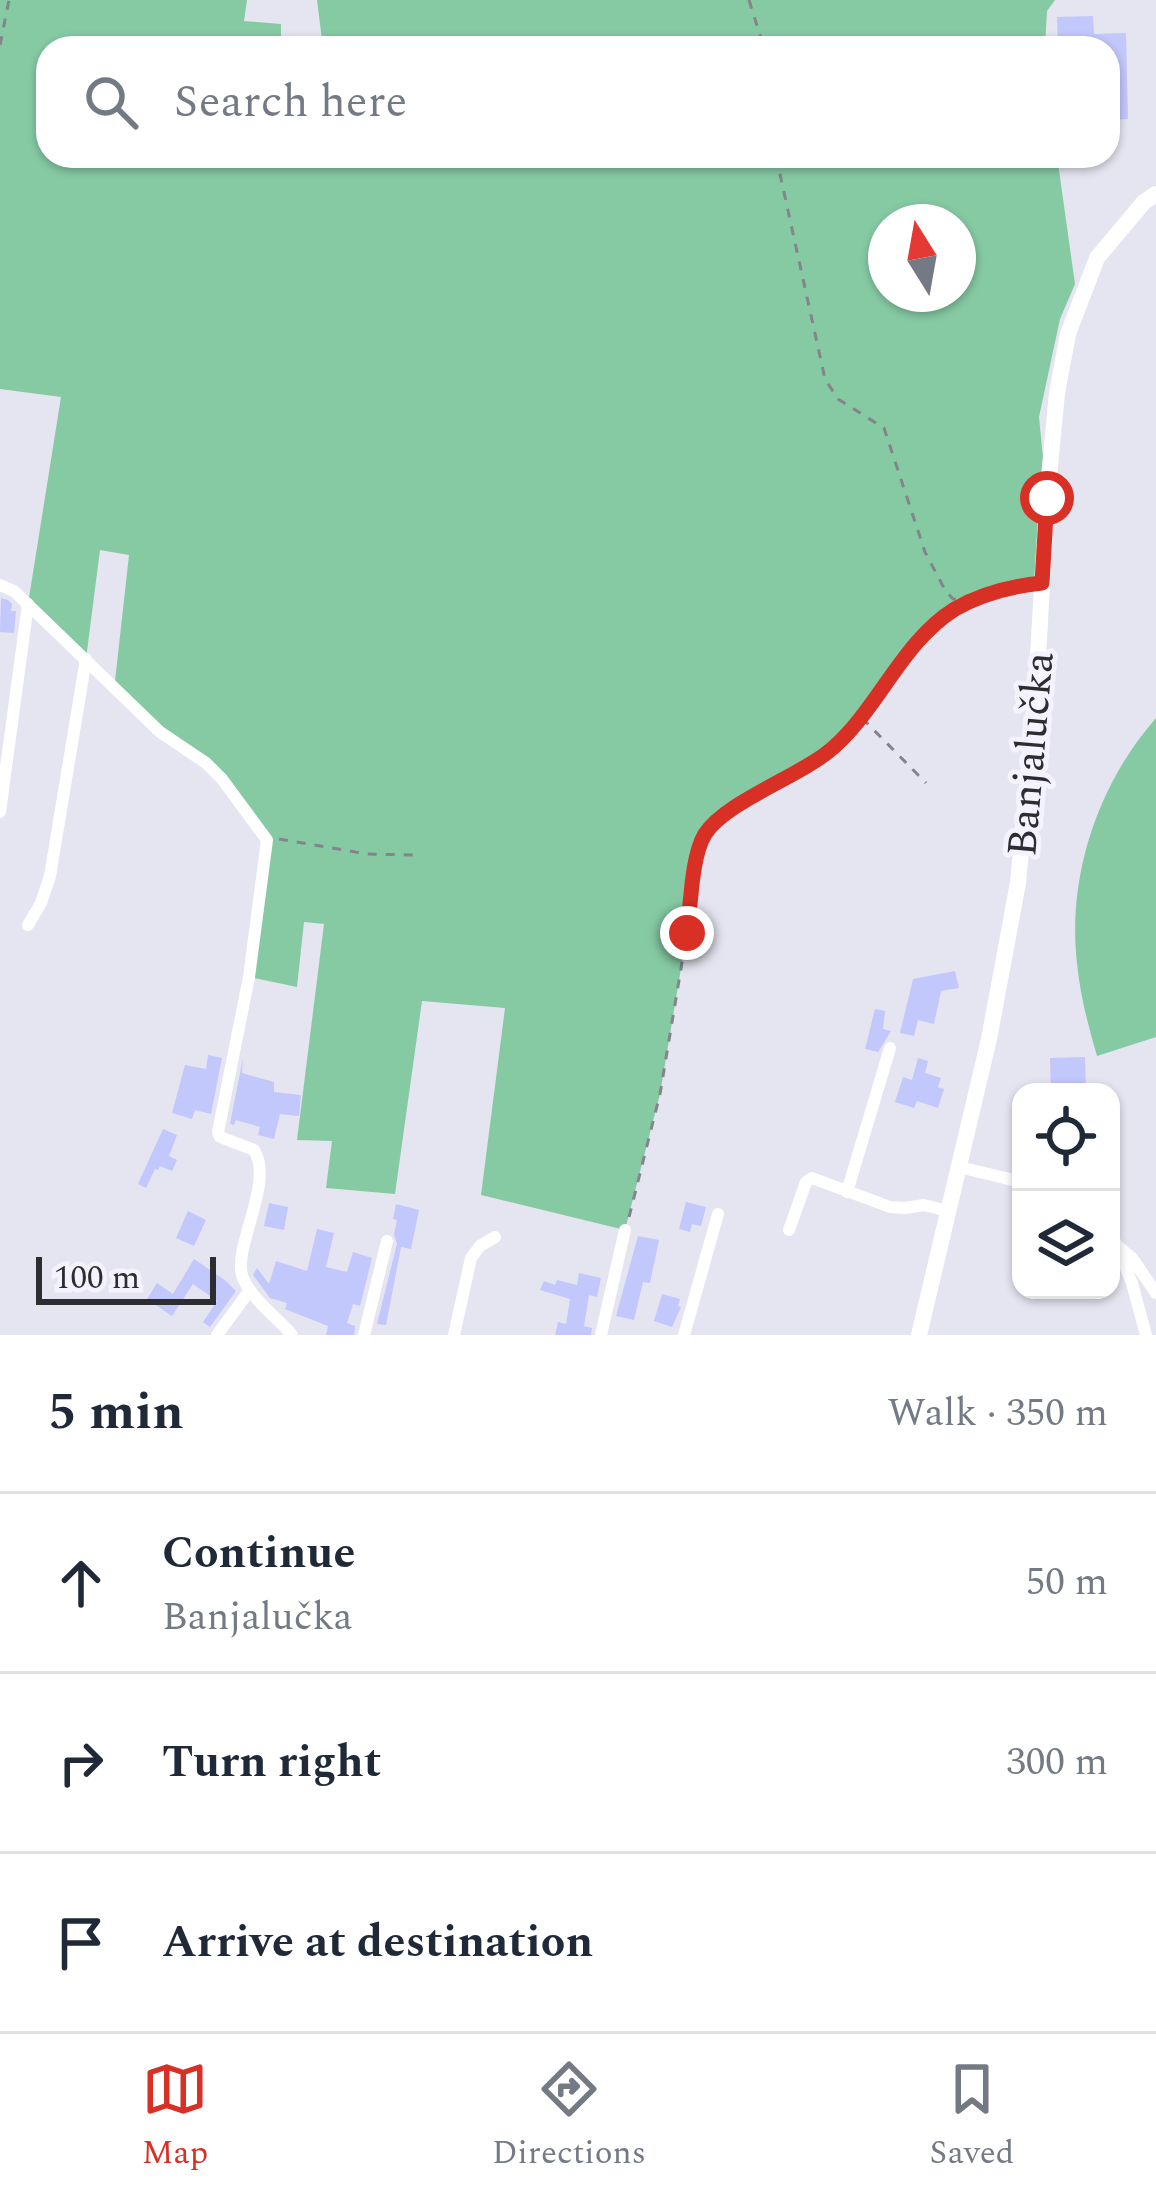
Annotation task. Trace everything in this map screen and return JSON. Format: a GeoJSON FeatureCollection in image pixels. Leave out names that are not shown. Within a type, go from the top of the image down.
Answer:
{"type":"FeatureCollection","features":[{"type":"Feature","properties":{"kind":"main road","name":"Banjalučka"},"geometry":{"type":"LineString","coordinates":[[919,1335],[989,1039],[1018,883],[1057,393],[1068,334],[1096,259],[1156,194]]}},
{"type":"Feature","properties":{"kind":"street"},"geometry":{"type":"LineString","coordinates":[[0,585],[14,591],[160,732],[222,778],[266,837],[249,977],[218,1126],[220,1137],[254,1150],[260,1162],[241,1269],[250,1290],[292,1335]]}},
{"type":"Feature","properties":{"kind":"street"},"geometry":{"type":"LineString","coordinates":[[0,812],[28,604]]}},
{"type":"Feature","properties":{"kind":"street"},"geometry":{"type":"LineString","coordinates":[[28,925],[50,876],[86,659]]}},
{"type":"Feature","properties":{"kind":"street"},"geometry":{"type":"LineString","coordinates":[[847,1192],[890,1048]]}},
{"type":"Feature","properties":{"kind":"street"},"geometry":{"type":"LineString","coordinates":[[958,1167],[1012,1179]]}},
{"type":"Feature","properties":{"kind":"street"},"geometry":{"type":"LineString","coordinates":[[789,1230],[808,1178],[890,1207],[924,1205],[948,1210]]}},
{"type":"Feature","properties":{"kind":"street"},"geometry":{"type":"LineString","coordinates":[[684,1335],[718,1214]]}},
{"type":"Feature","properties":{"kind":"street"},"geometry":{"type":"LineString","coordinates":[[601,1335],[625,1230]]}},
{"type":"Feature","properties":{"kind":"street"},"geometry":{"type":"LineString","coordinates":[[454,1335],[470,1258],[495,1237]]}},
{"type":"Feature","properties":{"kind":"street"},"geometry":{"type":"LineString","coordinates":[[364,1335],[386,1241]]}},
{"type":"Feature","properties":{"kind":"street"},"geometry":{"type":"LineString","coordinates":[[1120,1248],[1156,1293]]}},
{"type":"Feature","properties":{"kind":"street"},"geometry":{"type":"LineString","coordinates":[[1120,1250],[1146,1335]]}},
{"type":"Feature","properties":{"kind":"street"},"geometry":{"type":"LineString","coordinates":[[217,1335],[250,1290]]}},
{"type":"Feature","properties":{"kind":"path"},"geometry":{"type":"LineString","coordinates":[[0,45],[9,0]]}},
{"type":"Feature","properties":{"kind":"path"},"geometry":{"type":"LineString","coordinates":[[749,0],[760,36]]}},
{"type":"Feature","properties":{"kind":"path"},"geometry":{"type":"LineString","coordinates":[[779,168],[825,379],[838,399],[884,428],[935,571],[953,599],[972,601]]}},
{"type":"Feature","properties":{"kind":"path"},"geometry":{"type":"LineString","coordinates":[[625,1230],[660,1094],[703,837],[730,811],[836,746],[942,619],[972,601],[1019,585],[1042,583]]}},
{"type":"Feature","properties":{"kind":"path"},"geometry":{"type":"LineString","coordinates":[[861,717],[926,783]]}},
{"type":"Feature","properties":{"kind":"path"},"geometry":{"type":"LineString","coordinates":[[266,837],[368,854],[416,855]]}},
{"type":"Feature","properties":{"kind":"green space"},"geometry":{"type":"Polygon","coordinates":[[[0,0],[247,0],[244,21],[281,24],[281,36],[36,36],[36,168],[1059,168],[1075,284],[1060,319],[1039,417],[1047,498],[1042,583],[985,596],[944,620],[832,749],[747,800],[703,837],[660,1094],[625,1230],[481,1195],[505,1008],[422,1001],[395,1194],[326,1188],[332,1141],[297,1140],[324,924],[304,922],[297,987],[249,977],[267,841],[222,778],[114,690],[129,555],[100,550],[86,659],[28,604],[61,397],[0,389],[0,0]]]}},
{"type":"Feature","properties":{"kind":"green space"},"geometry":{"type":"Polygon","coordinates":[[[317,0],[1055,0],[1047,11],[1046,36],[322,36],[317,0]]]}},
{"type":"Feature","properties":{"kind":"green space"},"geometry":{"type":"Polygon","coordinates":[[[1156,718],[1156,1037],[1097,1056],[1077,963],[1075,930],[1082,865],[1118,772],[1156,718]]]}},
{"type":"Feature","properties":{"kind":"building"},"geometry":{"type":"Polygon","coordinates":[[[1093,16],[1094,34],[1126,33],[1128,119],[1120,119],[1120,36],[1058,36],[1057,17],[1093,16]]]}},
{"type":"Feature","properties":{"kind":"building"},"geometry":{"type":"Polygon","coordinates":[[[1,598],[16,611],[14,633],[0,632],[1,598]]]}},
{"type":"Feature","properties":{"kind":"building"},"geometry":{"type":"Polygon","coordinates":[[[955,971],[959,988],[941,991],[934,1024],[918,1020],[914,1036],[900,1033],[913,979],[955,971]]]}},
{"type":"Feature","properties":{"kind":"building"},"geometry":{"type":"Polygon","coordinates":[[[875,1009],[885,1011],[883,1029],[891,1031],[878,1052],[865,1049],[875,1009]]]}},
{"type":"Feature","properties":{"kind":"building"},"geometry":{"type":"Polygon","coordinates":[[[208,1055],[222,1058],[211,1114],[195,1110],[192,1119],[172,1113],[185,1065],[206,1069],[208,1055]]]}},
{"type":"Feature","properties":{"kind":"building"},"geometry":{"type":"Polygon","coordinates":[[[1085,1057],[1086,1083],[1051,1083],[1050,1058],[1085,1057]]]}},
{"type":"Feature","properties":{"kind":"building"},"geometry":{"type":"Polygon","coordinates":[[[243,1058],[242,1073],[274,1082],[274,1092],[301,1095],[299,1116],[280,1114],[274,1139],[258,1135],[260,1127],[236,1120],[230,1124],[243,1058]]]}},
{"type":"Feature","properties":{"kind":"building"},"geometry":{"type":"Polygon","coordinates":[[[918,1058],[928,1061],[925,1073],[941,1078],[938,1087],[944,1089],[938,1108],[917,1101],[914,1108],[895,1102],[903,1077],[912,1080],[918,1058]]]}},
{"type":"Feature","properties":{"kind":"building"},"geometry":{"type":"Polygon","coordinates":[[[163,1129],[177,1135],[169,1156],[177,1160],[172,1171],[155,1169],[146,1188],[138,1184],[163,1129]]]}},
{"type":"Feature","properties":{"kind":"building"},"geometry":{"type":"Polygon","coordinates":[[[686,1202],[706,1207],[701,1226],[692,1224],[690,1232],[679,1229],[686,1202]]]}},
{"type":"Feature","properties":{"kind":"building"},"geometry":{"type":"Polygon","coordinates":[[[269,1203],[288,1207],[284,1230],[264,1226],[269,1203]]]}},
{"type":"Feature","properties":{"kind":"building"},"geometry":{"type":"Polygon","coordinates":[[[396,1204],[419,1210],[411,1249],[401,1247],[386,1325],[377,1324],[397,1244],[396,1204]]]}},
{"type":"Feature","properties":{"kind":"building"},"geometry":{"type":"Polygon","coordinates":[[[188,1211],[206,1220],[194,1246],[176,1238],[188,1211]]]}},
{"type":"Feature","properties":{"kind":"building"},"geometry":{"type":"Polygon","coordinates":[[[317,1229],[334,1233],[326,1267],[347,1272],[353,1252],[372,1258],[360,1306],[353,1304],[347,1323],[355,1326],[354,1335],[326,1335],[328,1326],[285,1309],[287,1303],[270,1298],[253,1275],[257,1268],[269,1284],[276,1261],[307,1271],[317,1229]]]}},
{"type":"Feature","properties":{"kind":"building"},"geometry":{"type":"Polygon","coordinates":[[[638,1236],[659,1240],[650,1283],[643,1282],[634,1320],[616,1316],[638,1236]]]}},
{"type":"Feature","properties":{"kind":"building"},"geometry":{"type":"Polygon","coordinates":[[[194,1259],[236,1291],[210,1327],[203,1322],[217,1301],[193,1284],[172,1316],[147,1299],[157,1283],[173,1294],[194,1259]]]}},
{"type":"Feature","properties":{"kind":"building"},"geometry":{"type":"Polygon","coordinates":[[[579,1273],[601,1278],[597,1297],[589,1295],[584,1326],[592,1328],[591,1335],[555,1335],[558,1322],[566,1324],[570,1299],[540,1290],[544,1281],[577,1285],[579,1273]]]}},
{"type":"Feature","properties":{"kind":"building"},"geometry":{"type":"Polygon","coordinates":[[[662,1294],[680,1299],[672,1327],[654,1321],[662,1294]]]}},
{"type":"Feature","properties":{"kind":"route"},"geometry":{"type":"LineString","coordinates":[[687,933],[698,857],[703,837],[713,824],[836,746],[915,647],[957,608],[995,592],[1042,583],[1047,498]]}}]}
